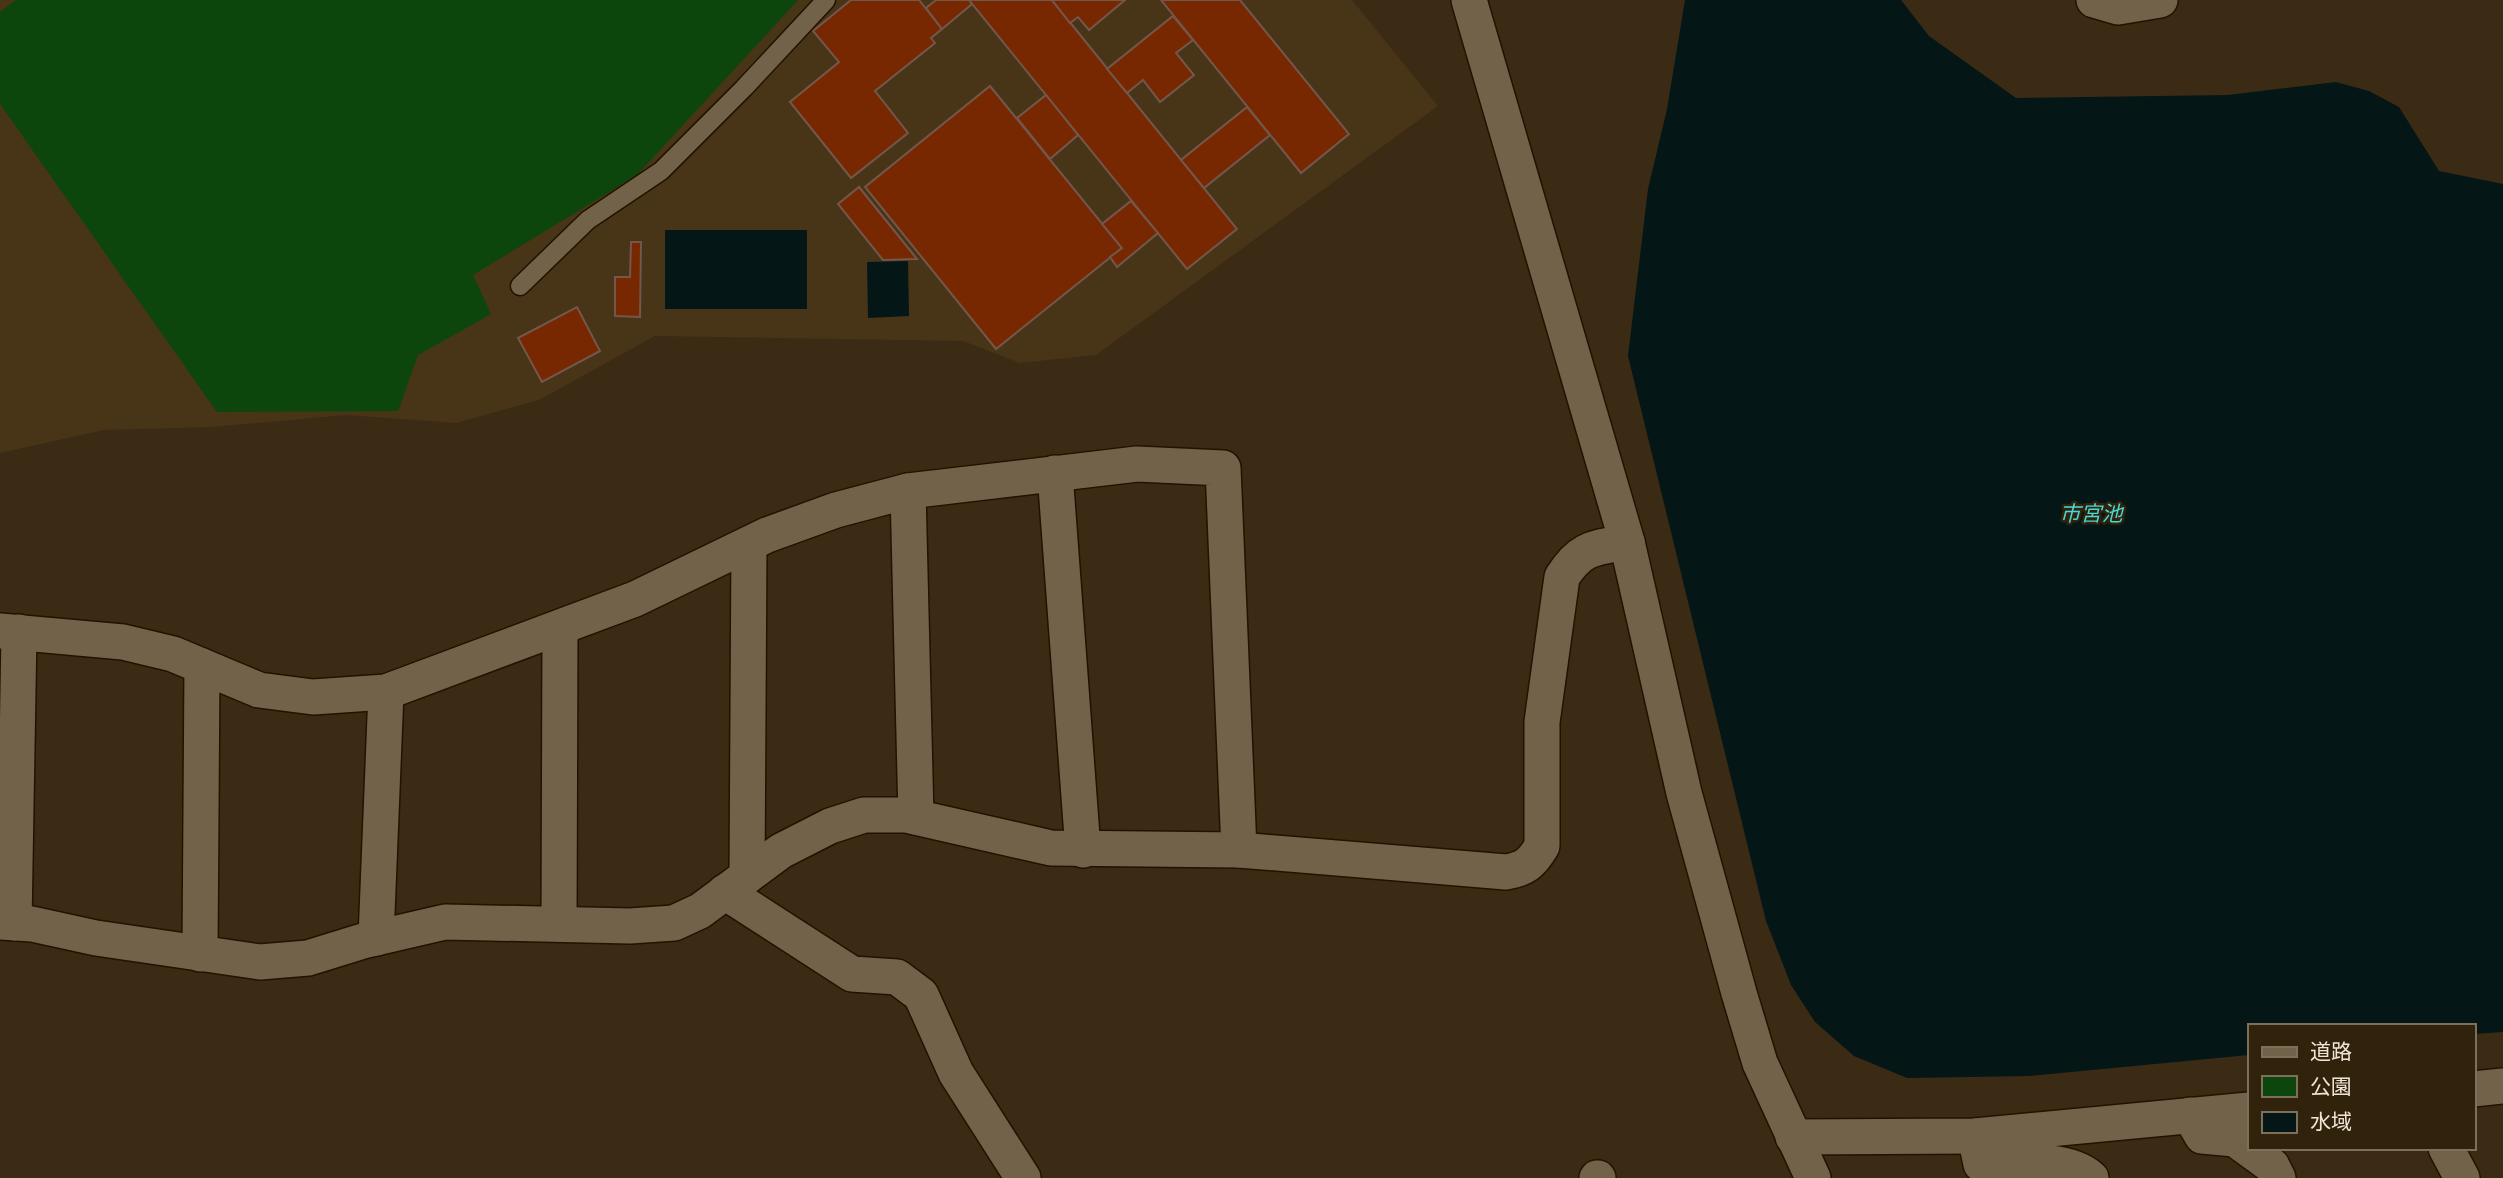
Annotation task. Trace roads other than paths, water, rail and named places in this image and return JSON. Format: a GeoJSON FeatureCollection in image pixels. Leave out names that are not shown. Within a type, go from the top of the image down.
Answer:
{"type":"FeatureCollection","features":[{"type":"Feature","properties":{"kind":"street"},"geometry":{"type":"LineString","coordinates":[[1469,0],[1627,542],[1684,793],[1739,993],[1760,1063],[1813,1178]]}},
{"type":"Feature","properties":{"kind":"street"},"geometry":{"type":"LineString","coordinates":[[2094,0],[2118,7],[2160,0]]}},
{"type":"Feature","properties":{"kind":"street"},"geometry":{"type":"LineString","coordinates":[[1239,850],[1223,468],[1137,464],[908,491],[836,510],[749,544],[635,599],[386,692],[313,697],[260,690],[173,654],[123,642],[9,632],[7,922],[260,962],[308,958],[445,922],[630,926],[674,922],[700,911],[781,851],[830,826],[864,815],[916,817],[1051,848],[1239,850],[1506,872],[1521,869],[1533,861],[1542,846],[1542,722],[1562,577],[1573,560],[1585,550],[1627,542]]}},
{"type":"Feature","properties":{"kind":"street"},"geometry":{"type":"LineString","coordinates":[[1055,473],[1083,850]]}},
{"type":"Feature","properties":{"kind":"street"},"geometry":{"type":"LineString","coordinates":[[908,491],[916,817]]}},
{"type":"Feature","properties":{"kind":"street"},"geometry":{"type":"LineString","coordinates":[[736,884],[749,544]]}},
{"type":"Feature","properties":{"kind":"street"},"geometry":{"type":"LineString","coordinates":[[559,628],[559,924]]}},
{"type":"Feature","properties":{"kind":"street"},"geometry":{"type":"LineString","coordinates":[[200,954],[202,666]]}},
{"type":"Feature","properties":{"kind":"street"},"geometry":{"type":"LineString","coordinates":[[376,938],[386,692]]}},
{"type":"Feature","properties":{"kind":"street"},"geometry":{"type":"LineString","coordinates":[[736,884],[852,974],[897,977],[921,995],[956,1073],[1023,1178]]}},
{"type":"Feature","properties":{"kind":"street"},"geometry":{"type":"LineString","coordinates":[[2475,1088],[2503,1086]]}},
{"type":"Feature","properties":{"kind":"street"},"geometry":{"type":"LineString","coordinates":[[1793,1137],[1975,1136],[2248,1110]]}},
{"type":"Feature","properties":{"kind":"street"},"geometry":{"type":"LineString","coordinates":[[2190,1115],[2202,1136],[2235,1139],[2248,1148]]}},
{"type":"Feature","properties":{"kind":"street"},"geometry":{"type":"LineString","coordinates":[[1975,1136],[1981,1164],[2036,1163],[2081,1169],[2091,1178]]}},
{"type":"Feature","properties":{"kind":"street"},"geometry":{"type":"LineString","coordinates":[[2250,1150],[2272,1166],[2278,1178]]}},
{"type":"Feature","properties":{"kind":"street"},"geometry":{"type":"LineString","coordinates":[[2447,1150],[2462,1178]]}},
{"type":"Feature","properties":{"kind":"lane"},"geometry":{"type":"LineString","coordinates":[[520,286],[588,220],[662,171],[744,89],[826,0]]}},
{"type":"Feature","properties":{"kind":"water","name":"市宮池"},"geometry":{"type":"Polygon","coordinates":[[[1685,0],[1901,0],[1929,36],[2016,98],[2228,95],[2336,82],[2369,91],[2399,107],[2439,171],[2503,184],[2503,1032],[2475,1034],[2475,1024],[2248,1024],[2248,1055],[2030,1076],[1907,1078],[1854,1056],[1815,1022],[1791,985],[1766,921],[1628,356],[1648,189],[1667,109],[1685,0]]]}},
{"type":"Feature","properties":{"kind":"water"},"geometry":{"type":"Polygon","coordinates":[[[665,230],[807,230],[807,309],[665,309],[665,230]]]}},
{"type":"Feature","properties":{"kind":"water"},"geometry":{"type":"Polygon","coordinates":[[[908,261],[909,316],[868,318],[867,262],[908,261]]]}}]}
